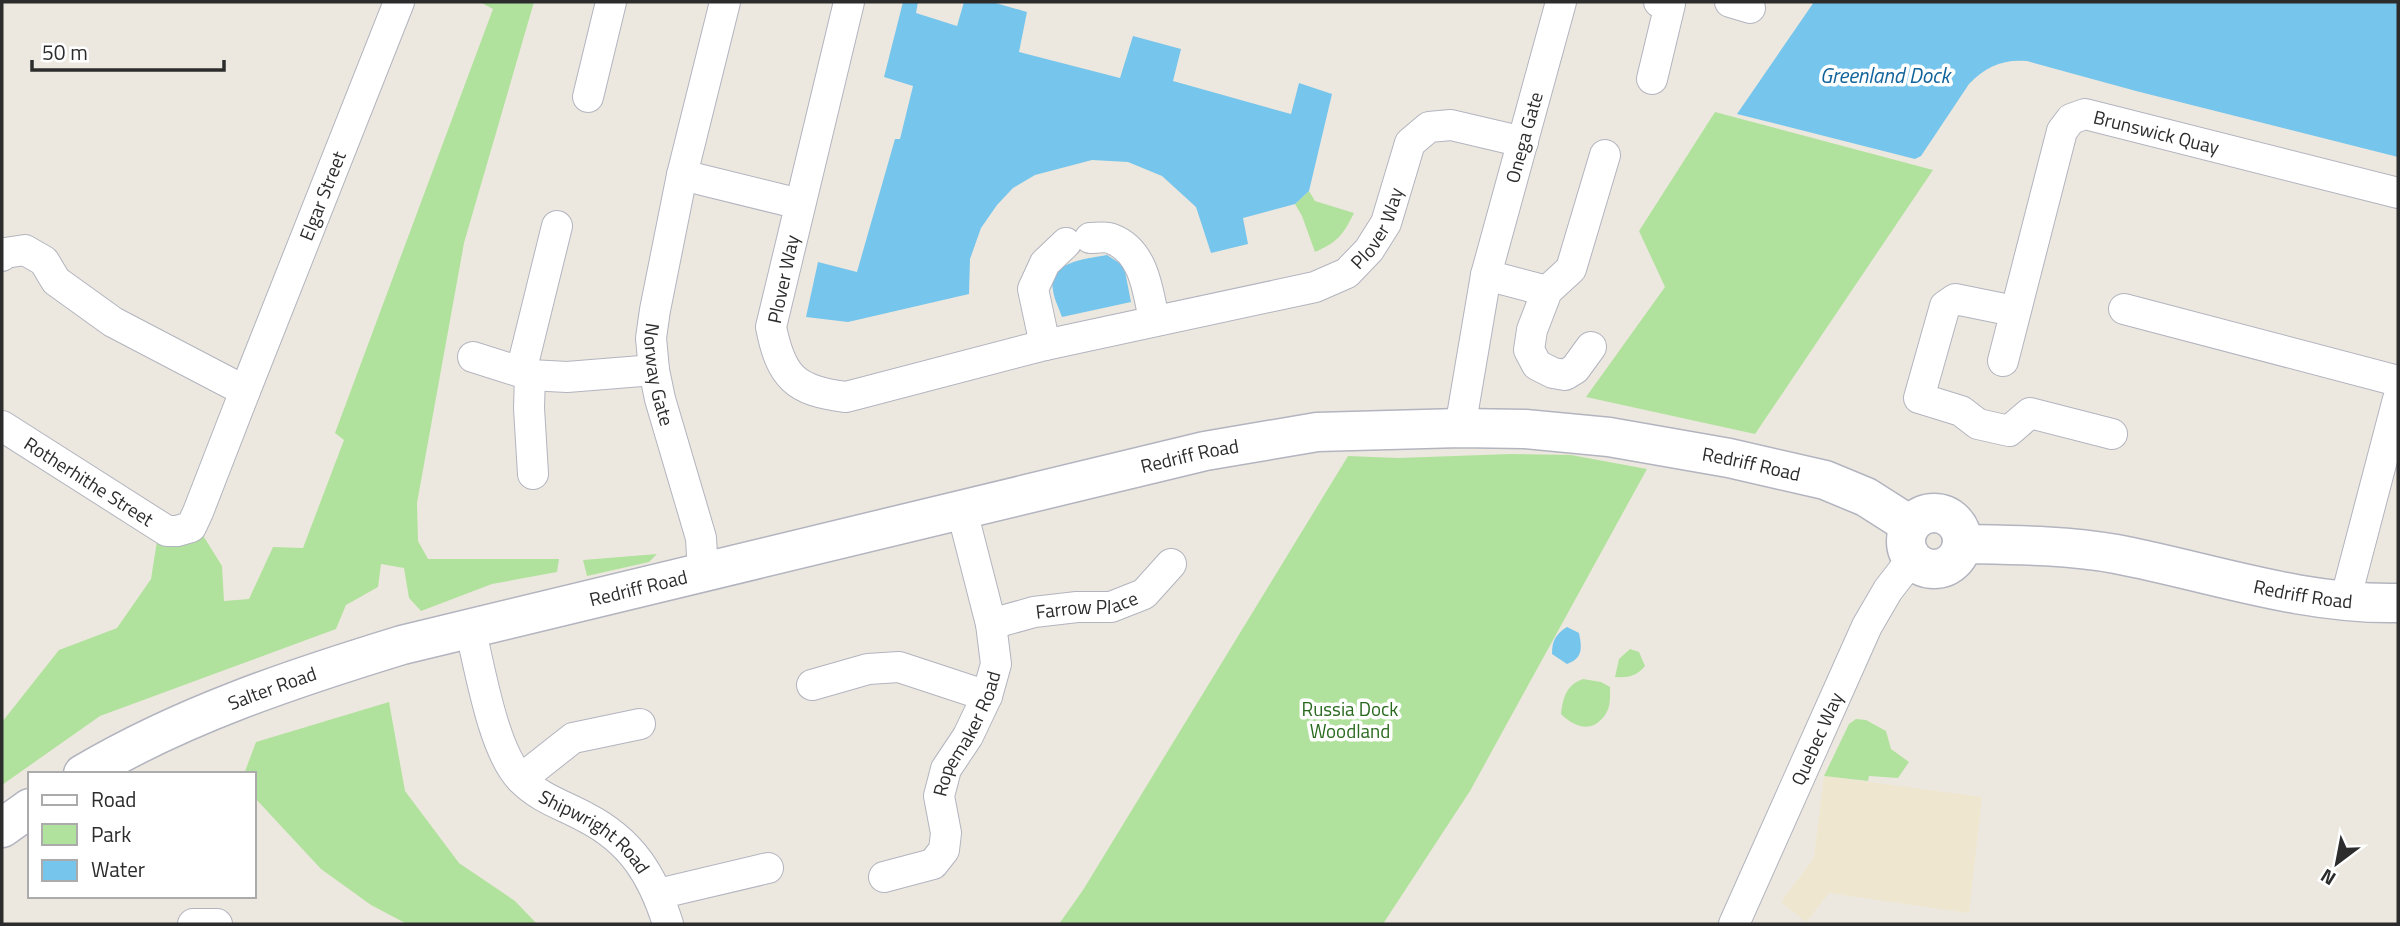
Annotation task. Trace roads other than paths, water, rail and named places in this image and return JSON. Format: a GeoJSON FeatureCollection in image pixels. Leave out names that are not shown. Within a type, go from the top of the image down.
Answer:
{"type":"FeatureCollection","features":[{"type":"Feature","properties":{"kind":"main road","name":"Redriff Road"},"geometry":{"type":"LineString","coordinates":[[470,628],[1205,451],[1317,432],[1460,428],[1525,429],[1609,437],[1729,458],[1825,480],[1866,497],[1911,542],[1926,513],[1938,513],[1950,517],[1960,529],[1962,544],[2048,545],[2116,555],[2303,597],[2398,603]]}},
{"type":"Feature","properties":{"kind":"main road","name":"Salter Road"},"geometry":{"type":"LineString","coordinates":[[87,772],[164,731],[291,679],[402,645],[470,628]]}},
{"type":"Feature","properties":{"kind":"main road"},"geometry":{"type":"LineString","coordinates":[[2,828],[28,809]]}},
{"type":"Feature","properties":{"kind":"street","name":"Elgar Street"},"geometry":{"type":"LineString","coordinates":[[177,531],[191,527],[198,512],[399,2]]}},
{"type":"Feature","properties":{"kind":"street"},"geometry":{"type":"LineString","coordinates":[[588,97],[611,2]]}},
{"type":"Feature","properties":{"kind":"street","name":"Plover Way"},"geometry":{"type":"LineString","coordinates":[[849,2],[771,327],[775,349],[785,370],[800,386],[820,394],[846,397],[1045,345],[1314,287],[1346,273],[1369,250],[1386,223],[1410,143],[1429,127],[1451,125],[1523,142]]}},
{"type":"Feature","properties":{"kind":"street","name":"Onega Gate"},"geometry":{"type":"LineString","coordinates":[[1460,428],[1486,275],[1561,2]]}},
{"type":"Feature","properties":{"kind":"street","name":"Norway Gate"},"geometry":{"type":"LineString","coordinates":[[703,572],[701,538],[660,399],[651,338],[718,3]]}},
{"type":"Feature","properties":{"kind":"street"},"geometry":{"type":"LineString","coordinates":[[1652,79],[1668,3]]}},
{"type":"Feature","properties":{"kind":"street","name":"Brunswick Quay"},"geometry":{"type":"LineString","coordinates":[[2003,361],[2062,131],[2071,119],[2085,114],[2398,192]]}},
{"type":"Feature","properties":{"kind":"street"},"geometry":{"type":"LineString","coordinates":[[1591,347],[1575,369],[1565,375],[1553,373],[1537,365],[1529,350],[1532,330],[1547,291],[1571,269],[1605,155]]}},
{"type":"Feature","properties":{"kind":"street"},"geometry":{"type":"LineString","coordinates":[[682,175],[800,205]]}},
{"type":"Feature","properties":{"kind":"street"},"geometry":{"type":"LineString","coordinates":[[533,474],[526,373],[557,226]]}},
{"type":"Feature","properties":{"kind":"street"},"geometry":{"type":"LineString","coordinates":[[1045,345],[1033,289],[1045,262],[1078,241],[1112,238],[1136,256],[1148,287],[1154,320]]}},
{"type":"Feature","properties":{"kind":"street"},"geometry":{"type":"LineString","coordinates":[[2,256],[5,253],[25,250],[44,261],[56,281],[113,322],[245,391]]}},
{"type":"Feature","properties":{"kind":"street"},"geometry":{"type":"LineString","coordinates":[[1486,275],[1547,291]]}},
{"type":"Feature","properties":{"kind":"street"},"geometry":{"type":"LineString","coordinates":[[2014,311],[1955,299],[1945,306],[1919,398],[1961,411],[1978,424],[2009,431],[2030,412],[2112,434]]}},
{"type":"Feature","properties":{"kind":"street"},"geometry":{"type":"LineString","coordinates":[[2124,309],[2398,381]]}},
{"type":"Feature","properties":{"kind":"street"},"geometry":{"type":"LineString","coordinates":[[473,357],[526,373],[567,377],[654,370]]}},
{"type":"Feature","properties":{"kind":"street"},"geometry":{"type":"LineString","coordinates":[[2345,601],[2398,399]]}},
{"type":"Feature","properties":{"kind":"street","name":"Rotherhithe Street"},"geometry":{"type":"LineString","coordinates":[[2,426],[167,530],[177,531]]}},
{"type":"Feature","properties":{"kind":"street","name":"Ropemaker Road"},"geometry":{"type":"LineString","coordinates":[[884,877],[933,863],[944,850],[946,833],[939,796],[946,769],[968,736],[987,696],[996,664],[991,624],[962,511]]}},
{"type":"Feature","properties":{"kind":"street","name":"Quebec Way"},"geometry":{"type":"LineString","coordinates":[[1734,924],[1867,626],[1911,542]]}},
{"type":"Feature","properties":{"kind":"street","name":"Farrow Place"},"geometry":{"type":"LineString","coordinates":[[991,624],[1045,611],[1111,607],[1144,594],[1171,564]]}},
{"type":"Feature","properties":{"kind":"street","name":"Shipwright Road"},"geometry":{"type":"LineString","coordinates":[[470,628],[507,761],[520,779],[536,792],[586,817],[607,830],[627,848],[645,870],[658,894],[668,924]]}},
{"type":"Feature","properties":{"kind":"street"},"geometry":{"type":"LineString","coordinates":[[812,685],[867,669],[899,667],[987,696]]}},
{"type":"Feature","properties":{"kind":"street","name":"Shipwright Road"},"geometry":{"type":"LineString","coordinates":[[520,779],[573,738],[640,724]]}},
{"type":"Feature","properties":{"kind":"street","name":"Shipwright Road"},"geometry":{"type":"LineString","coordinates":[[658,894],[768,867]]}},
{"type":"Feature","properties":{"kind":"street"},"geometry":{"type":"LineString","coordinates":[[193,924],[217,924]]}},
{"type":"Feature","properties":{"kind":"water"},"geometry":{"type":"Polygon","coordinates":[[[903,2],[918,2],[916,13],[957,26],[964,2],[992,2],[1027,12],[1019,52],[1120,78],[1133,36],[1181,49],[1173,81],[1291,114],[1299,83],[1332,94],[1309,191],[1295,204],[1243,218],[1248,244],[1211,253],[1196,207],[1162,176],[1128,162],[1092,160],[1035,175],[1013,188],[997,205],[981,228],[970,259],[969,294],[848,322],[806,317],[818,262],[857,272],[895,139],[900,139],[913,86],[884,77],[903,2]]]}},
{"type":"Feature","properties":{"kind":"water","name":"Greenland Dock"},"geometry":{"type":"Polygon","coordinates":[[[1814,2],[2398,2],[2398,157],[2027,61],[2003,63],[1988,68],[1975,78],[1921,156],[1915,159],[1737,114],[1814,2]]]}},
{"type":"Feature","properties":{"kind":"water"},"geometry":{"type":"Polygon","coordinates":[[[1107,255],[1124,266],[1131,302],[1062,317],[1053,290],[1053,280],[1057,273],[1071,263],[1107,255]]]}},
{"type":"Feature","properties":{"kind":"water"},"geometry":{"type":"Polygon","coordinates":[[[1567,627],[1579,633],[1581,648],[1579,656],[1567,664],[1552,654],[1555,638],[1567,627]]]}},
{"type":"Feature","properties":{"kind":"park label","name":"Russia Dock Woodland"},"geometry":{"type":"Point","coordinates":[1350,720]}}]}
